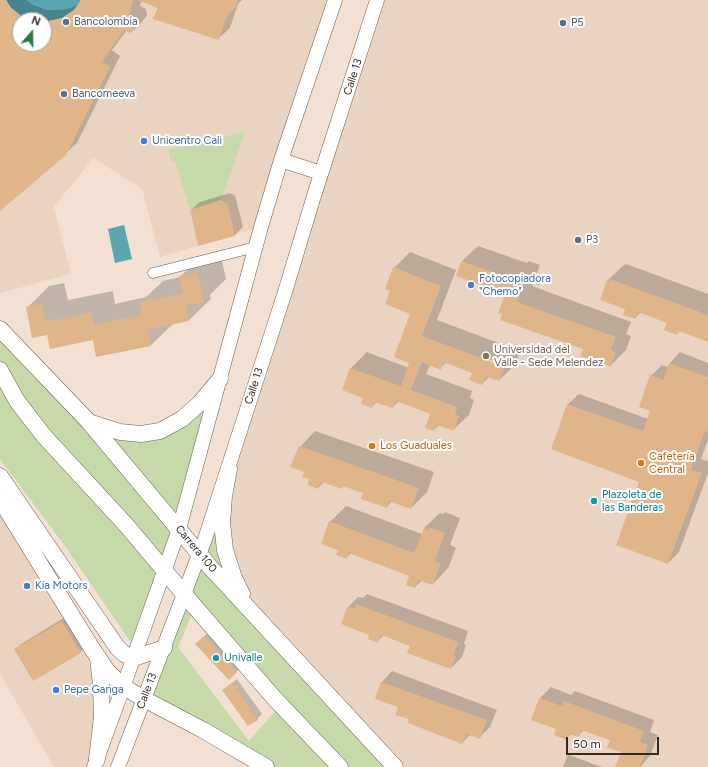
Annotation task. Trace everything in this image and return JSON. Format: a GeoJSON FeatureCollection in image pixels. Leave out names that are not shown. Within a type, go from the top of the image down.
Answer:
{"type":"FeatureCollection","features":[{"type":"Feature","properties":{"kind":"main road","name":"Calle 13"},"geometry":{"type":"LineString","coordinates":[[95,763],[124,687],[179,529],[281,160],[334,0]]}},
{"type":"Feature","properties":{"kind":"main road","name":"Calle 13"},"geometry":{"type":"LineString","coordinates":[[118,767],[184,595],[229,469],[321,173],[377,0]]}},
{"type":"Feature","properties":{"kind":"main road"},"geometry":{"type":"LineString","coordinates":[[281,160],[321,173]]}},
{"type":"Feature","properties":{"kind":"main road","name":"Carrera 100"},"geometry":{"type":"LineString","coordinates":[[0,328],[89,422],[199,554],[395,767]]}},
{"type":"Feature","properties":{"kind":"main road"},"geometry":{"type":"LineString","coordinates":[[0,370],[17,402],[44,436],[127,526],[184,595],[275,699],[340,767]]}},
{"type":"Feature","properties":{"kind":"main road"},"geometry":{"type":"LineString","coordinates":[[89,422],[120,432],[141,434],[160,431],[182,419],[200,403],[220,379]]}},
{"type":"Feature","properties":{"kind":"main road"},"geometry":{"type":"LineString","coordinates":[[229,469],[224,496],[222,522],[225,550],[234,578],[247,604],[266,628]]}},
{"type":"Feature","properties":{"kind":"main road"},"geometry":{"type":"LineString","coordinates":[[0,476],[117,647],[124,654],[134,658],[164,648]]}},
{"type":"Feature","properties":{"kind":"main road"},"geometry":{"type":"LineString","coordinates":[[0,500],[97,657],[108,672],[124,687],[203,730],[266,767]]}},
{"type":"Feature","properties":{"kind":"main road"},"geometry":{"type":"LineString","coordinates":[[95,763],[100,738],[102,712],[101,685],[97,657]]}},
{"type":"Feature","properties":{"kind":"street"},"geometry":{"type":"LineString","coordinates":[[153,273],[256,247]]}},
{"type":"Feature","properties":{"kind":"shaded area","name":"Unicentro Cali"},"geometry":{"type":"Polygon","coordinates":[[[0,0],[335,0],[261,227],[160,257],[142,189],[93,158],[54,207],[71,274],[0,293],[0,0]]]}},
{"type":"Feature","properties":{"kind":"shaded area","name":"Universidad del Valle - Sede Melendez"},"geometry":{"type":"Polygon","coordinates":[[[377,0],[708,0],[708,767],[395,767],[266,628],[234,578],[224,496],[377,0]]]}},
{"type":"Feature","properties":{"kind":"shaded area","name":"Pepe Ganga"},"geometry":{"type":"Polygon","coordinates":[[[0,499],[97,657],[94,767],[54,767],[0,674],[0,499]]]}},
{"type":"Feature","properties":{"kind":"green space"},"geometry":{"type":"Polygon","coordinates":[[[245,132],[221,200],[190,210],[175,161],[171,162],[168,150],[245,132]]]}},
{"type":"Feature","properties":{"kind":"green space"},"geometry":{"type":"Polygon","coordinates":[[[0,329],[89,422],[160,431],[220,379],[136,650],[65,546],[0,459],[0,329]]]}},
{"type":"Feature","properties":{"kind":"green space"},"geometry":{"type":"Polygon","coordinates":[[[222,523],[247,604],[395,767],[266,767],[144,699],[205,539],[222,523]],[[191,616],[178,647],[249,741],[276,710],[191,616]]]}},
{"type":"Feature","properties":{"kind":"water"},"geometry":{"type":"Polygon","coordinates":[[[6,0],[81,0],[74,10],[62,18],[52,20],[52,12],[16,12],[11,8],[6,0]]]}},
{"type":"Feature","properties":{"kind":"water"},"geometry":{"type":"Polygon","coordinates":[[[124,225],[132,259],[115,263],[108,229],[124,225]]]}},
{"type":"Feature","properties":{"kind":"building"},"geometry":{"type":"Polygon","coordinates":[[[0,0],[6,0],[11,8],[16,12],[12,12],[12,52],[52,52],[52,20],[62,18],[74,10],[81,0],[133,0],[129,17],[135,21],[137,25],[135,30],[130,33],[124,30],[102,62],[110,67],[66,155],[0,211],[0,0]]]}},
{"type":"Feature","properties":{"kind":"building"},"geometry":{"type":"Polygon","coordinates":[[[138,0],[238,0],[236,7],[227,16],[219,40],[153,19],[158,8],[138,0]]]}},
{"type":"Feature","properties":{"kind":"building"},"geometry":{"type":"Polygon","coordinates":[[[221,200],[228,204],[235,236],[198,246],[190,210],[221,200]]]}},
{"type":"Feature","properties":{"kind":"building"},"geometry":{"type":"Polygon","coordinates":[[[461,261],[512,279],[513,276],[525,280],[517,302],[616,337],[611,350],[616,352],[611,367],[580,356],[583,349],[500,320],[502,314],[498,313],[505,294],[456,276],[461,261]]]}},
{"type":"Feature","properties":{"kind":"building"},"geometry":{"type":"Polygon","coordinates":[[[393,267],[441,286],[422,336],[505,367],[499,381],[486,376],[482,385],[469,380],[472,373],[443,362],[441,370],[422,362],[411,390],[457,407],[455,414],[459,416],[454,431],[437,425],[434,431],[425,428],[430,414],[396,401],[393,408],[374,402],[372,408],[361,404],[363,398],[342,390],[350,368],[401,386],[409,363],[394,357],[410,314],[385,304],[390,291],[385,289],[393,267]]]}},
{"type":"Feature","properties":{"kind":"building"},"geometry":{"type":"Polygon","coordinates":[[[198,273],[204,302],[186,305],[189,321],[148,330],[151,346],[96,357],[93,340],[50,349],[47,335],[32,338],[26,307],[42,304],[46,322],[91,312],[94,325],[142,315],[140,302],[183,294],[179,276],[198,273]]]}},
{"type":"Feature","properties":{"kind":"building"},"geometry":{"type":"Polygon","coordinates":[[[610,279],[708,315],[708,342],[679,331],[677,335],[664,330],[667,323],[638,312],[636,319],[623,315],[625,309],[600,300],[607,280],[609,281],[610,279]]]}},
{"type":"Feature","properties":{"kind":"building","name":"Cafetería Central"},"geometry":{"type":"Polygon","coordinates":[[[669,363],[708,377],[708,432],[705,431],[691,470],[702,473],[668,564],[616,545],[639,482],[551,449],[567,404],[643,431],[650,411],[639,407],[650,375],[663,380],[669,363]]]}},
{"type":"Feature","properties":{"kind":"building"},"geometry":{"type":"Polygon","coordinates":[[[299,446],[419,488],[411,509],[389,501],[387,508],[361,499],[363,493],[343,486],[342,489],[321,482],[318,489],[308,485],[309,479],[302,477],[304,472],[290,467],[299,446]]]}},
{"type":"Feature","properties":{"kind":"building"},"geometry":{"type":"Polygon","coordinates":[[[329,521],[414,553],[424,528],[428,530],[429,527],[445,533],[435,561],[441,563],[433,585],[418,580],[415,588],[406,585],[409,576],[349,553],[347,559],[336,555],[338,550],[321,544],[329,521]]]}},
{"type":"Feature","properties":{"kind":"building"},"geometry":{"type":"Polygon","coordinates":[[[356,604],[458,642],[454,655],[456,656],[451,669],[407,653],[410,646],[381,635],[378,643],[368,639],[369,635],[341,624],[347,607],[354,609],[356,604]]]}},
{"type":"Feature","properties":{"kind":"building"},"geometry":{"type":"Polygon","coordinates":[[[62,621],[81,653],[33,681],[14,649],[62,621]]]}},
{"type":"Feature","properties":{"kind":"building","name":"Univalle"},"geometry":{"type":"Polygon","coordinates":[[[204,636],[237,672],[229,680],[195,644],[204,636]]]}},
{"type":"Feature","properties":{"kind":"building"},"geometry":{"type":"Polygon","coordinates":[[[381,682],[487,720],[480,739],[466,734],[462,744],[408,723],[409,719],[395,715],[398,707],[375,699],[381,682]]]}},
{"type":"Feature","properties":{"kind":"building","name":"Univalle"},"geometry":{"type":"Polygon","coordinates":[[[232,683],[258,720],[248,726],[222,690],[232,683]]]}},
{"type":"Feature","properties":{"kind":"building"},"geometry":{"type":"Polygon","coordinates":[[[539,698],[562,706],[564,701],[644,731],[640,742],[648,745],[640,767],[615,767],[621,752],[607,748],[610,740],[581,730],[579,737],[569,734],[567,740],[554,735],[556,729],[531,720],[539,698]]]}},
{"type":"Feature","properties":{"kind":"place","name":"Bancolombia"},"geometry":{"type":"Point","coordinates":[66,22]}},
{"type":"Feature","properties":{"kind":"place","name":"P5"},"geometry":{"type":"Point","coordinates":[563,23]}},
{"type":"Feature","properties":{"kind":"place","name":"Bancomeeva"},"geometry":{"type":"Point","coordinates":[64,94]}},
{"type":"Feature","properties":{"kind":"place","name":"Unicentro Cali"},"geometry":{"type":"Point","coordinates":[144,141]}},
{"type":"Feature","properties":{"kind":"place","name":"P3"},"geometry":{"type":"Point","coordinates":[578,240]}},
{"type":"Feature","properties":{"kind":"place","name":"Fotocopiadora \"Chemo\""},"geometry":{"type":"Point","coordinates":[471,285]}},
{"type":"Feature","properties":{"kind":"place","name":"Universidad del Valle - Sede Melendez"},"geometry":{"type":"Point","coordinates":[486,356]}},
{"type":"Feature","properties":{"kind":"place","name":"Los Guaduales"},"geometry":{"type":"Point","coordinates":[372,446]}},
{"type":"Feature","properties":{"kind":"place","name":"Cafetería Central"},"geometry":{"type":"Point","coordinates":[641,463]}},
{"type":"Feature","properties":{"kind":"place","name":"Plazoleta de las Banderas"},"geometry":{"type":"Point","coordinates":[594,501]}},
{"type":"Feature","properties":{"kind":"place","name":"Kía Motors"},"geometry":{"type":"Point","coordinates":[27,586]}},
{"type":"Feature","properties":{"kind":"place","name":"Univalle"},"geometry":{"type":"Point","coordinates":[216,658]}},
{"type":"Feature","properties":{"kind":"place","name":"Pepe Ganga"},"geometry":{"type":"Point","coordinates":[56,690]}}]}
